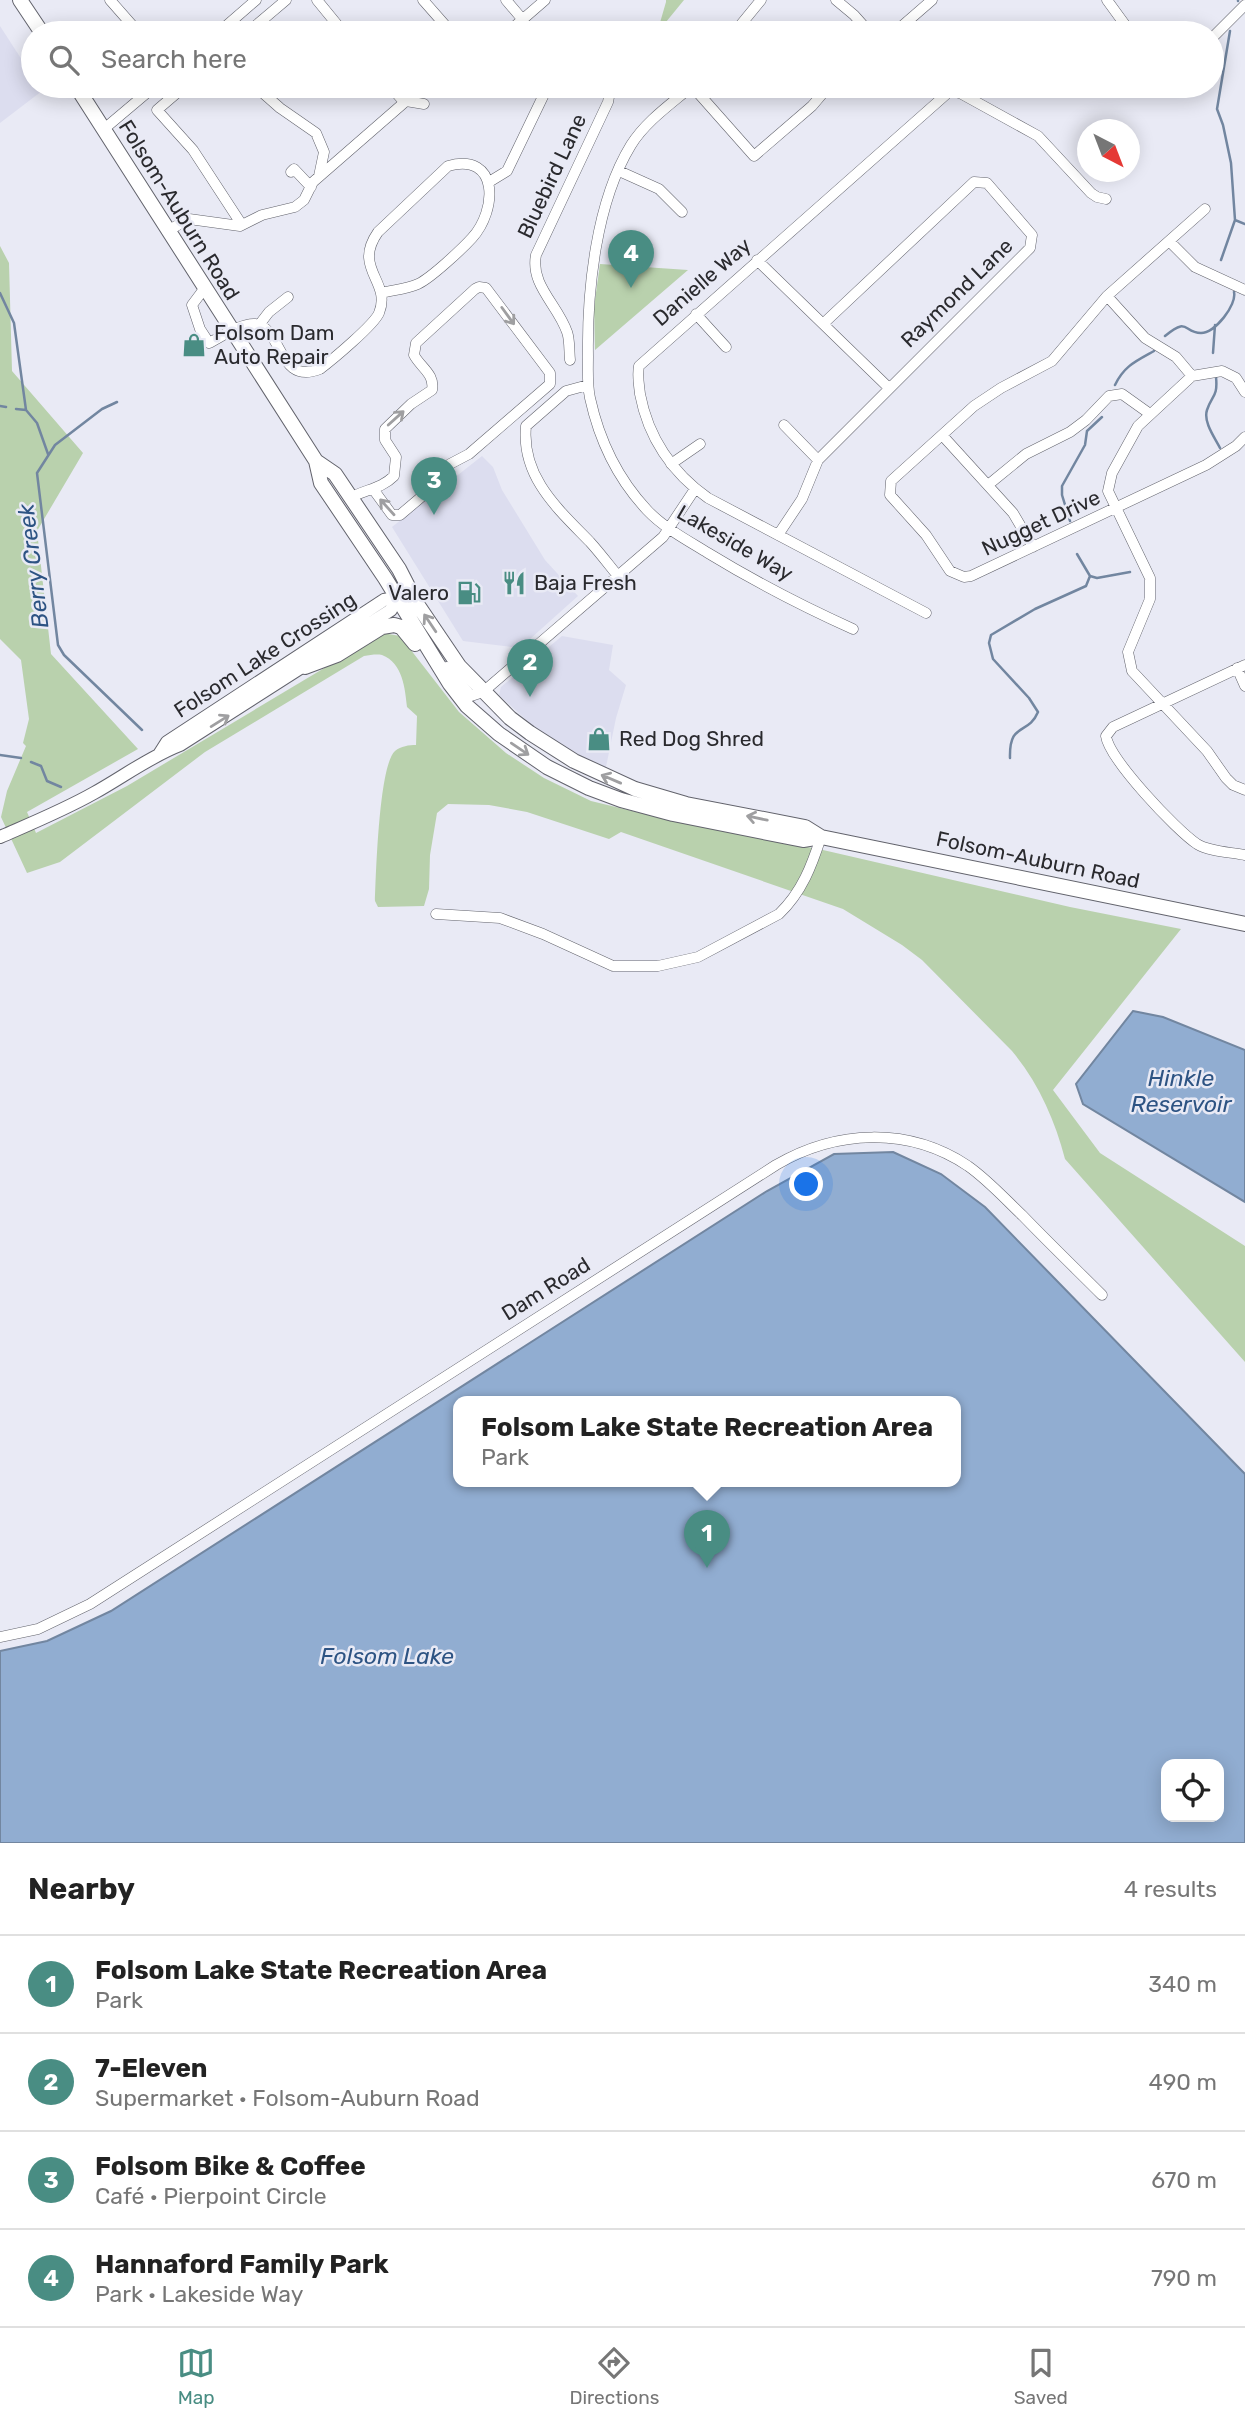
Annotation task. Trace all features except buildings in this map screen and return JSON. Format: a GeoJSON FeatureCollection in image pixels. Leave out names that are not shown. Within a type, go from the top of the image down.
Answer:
{"type":"FeatureCollection","features":[{"type":"Feature","properties":{"kind":"main road"},"geometry":{"type":"LineString","coordinates":[[20,0],[34,21]]}},
{"type":"Feature","properties":{"kind":"main road","name":"Folsom-Auburn Road"},"geometry":{"type":"LineString","coordinates":[[84,98],[316,461],[321,483],[386,578],[483,692],[530,733],[597,774],[661,797],[805,827],[821,837],[1245,924]]}},
{"type":"Feature","properties":{"kind":"main road","name":"Folsom-Auburn Road"},"geometry":{"type":"LineString","coordinates":[[316,461],[335,474],[399,569],[403,595],[440,670],[460,698],[499,734],[547,766],[589,788],[621,800],[696,819],[803,840],[821,837]]}},
{"type":"Feature","properties":{"kind":"main road","name":"Folsom Lake Crossing"},"geometry":{"type":"LineString","coordinates":[[0,837],[95,793],[160,753],[180,745],[391,610],[403,595]]}},
{"type":"Feature","properties":{"kind":"main road","name":"Folsom Lake Crossing"},"geometry":{"type":"LineString","coordinates":[[160,753],[167,742],[270,673],[384,600],[403,595]]}},
{"type":"Feature","properties":{"kind":"main road"},"geometry":{"type":"LineString","coordinates":[[305,667],[337,654],[382,627],[394,625],[405,630],[427,662],[440,670]]}},
{"type":"Feature","properties":{"kind":"street"},"geometry":{"type":"LineString","coordinates":[[232,21],[256,0]]}},
{"type":"Feature","properties":{"kind":"street"},"geometry":{"type":"LineString","coordinates":[[261,21],[286,0]]}},
{"type":"Feature","properties":{"kind":"street"},"geometry":{"type":"LineString","coordinates":[[317,0],[334,21]]}},
{"type":"Feature","properties":{"kind":"street"},"geometry":{"type":"LineString","coordinates":[[423,0],[441,21]]}},
{"type":"Feature","properties":{"kind":"street"},"geometry":{"type":"LineString","coordinates":[[506,0],[523,20],[545,0]]}},
{"type":"Feature","properties":{"kind":"street"},"geometry":{"type":"LineString","coordinates":[[744,21],[761,0]]}},
{"type":"Feature","properties":{"kind":"street"},"geometry":{"type":"LineString","coordinates":[[836,0],[860,21]]}},
{"type":"Feature","properties":{"kind":"street"},"geometry":{"type":"LineString","coordinates":[[908,21],[932,0]]}},
{"type":"Feature","properties":{"kind":"street"},"geometry":{"type":"LineString","coordinates":[[1107,0],[1122,21]]}},
{"type":"Feature","properties":{"kind":"street"},"geometry":{"type":"LineString","coordinates":[[115,2],[130,21]]}},
{"type":"Feature","properties":{"kind":"street"},"geometry":{"type":"LineString","coordinates":[[1224,26],[1245,5]]}},
{"type":"Feature","properties":{"kind":"street"},"geometry":{"type":"LineString","coordinates":[[104,129],[141,98]]}},
{"type":"Feature","properties":{"kind":"street"},"geometry":{"type":"LineString","coordinates":[[171,98],[157,110],[193,150],[242,225]]}},
{"type":"Feature","properties":{"kind":"street"},"geometry":{"type":"LineString","coordinates":[[269,98],[316,133],[324,152],[319,176]]}},
{"type":"Feature","properties":{"kind":"street"},"geometry":{"type":"LineString","coordinates":[[400,98],[404,102],[424,104]]}},
{"type":"Feature","properties":{"kind":"street","name":"Bluebird Lane"},"geometry":{"type":"LineString","coordinates":[[489,181],[507,171],[542,98]]}},
{"type":"Feature","properties":{"kind":"street","name":"Bluebird Lane"},"geometry":{"type":"LineString","coordinates":[[570,360],[566,329],[537,278],[534,264],[609,98]]}},
{"type":"Feature","properties":{"kind":"street","name":"Lakeside Way"},"geometry":{"type":"LineString","coordinates":[[679,98],[639,134],[624,157],[600,228],[591,279],[587,329],[588,385],[597,426],[611,457],[633,494],[668,528],[761,584],[853,629]]}},
{"type":"Feature","properties":{"kind":"street"},"geometry":{"type":"LineString","coordinates":[[703,98],[754,156],[819,98]]}},
{"type":"Feature","properties":{"kind":"street","name":"Danielle Way"},"geometry":{"type":"LineString","coordinates":[[926,613],[695,489],[671,464],[647,422],[637,371],[644,359],[940,98]]}},
{"type":"Feature","properties":{"kind":"street","name":"Danielle Way"},"geometry":{"type":"LineString","coordinates":[[969,98],[1038,136],[1091,193],[1105,199]]}},
{"type":"Feature","properties":{"kind":"street"},"geometry":{"type":"LineString","coordinates":[[167,231],[189,219],[242,225],[262,215],[295,207],[304,200],[319,176],[404,102]]}},
{"type":"Feature","properties":{"kind":"street"},"geometry":{"type":"LineString","coordinates":[[204,289],[192,305],[200,330],[209,343],[249,325],[259,325],[267,331],[293,368],[313,372],[374,321],[380,310],[381,293],[369,264],[369,247],[378,232],[448,166],[469,165],[482,172],[491,189],[490,204],[472,238],[424,281],[381,293]]}},
{"type":"Feature","properties":{"kind":"street"},"geometry":{"type":"LineString","coordinates":[[290,172],[294,169],[310,187]]}},
{"type":"Feature","properties":{"kind":"street"},"geometry":{"type":"LineString","coordinates":[[619,171],[659,189],[682,212]]}},
{"type":"Feature","properties":{"kind":"street","name":"Raymond Lane"},"geometry":{"type":"LineString","coordinates":[[778,535],[802,499],[818,460],[1032,244],[1032,235],[987,183],[979,181],[971,185],[824,323]]}},
{"type":"Feature","properties":{"kind":"street"},"geometry":{"type":"LineString","coordinates":[[1033,547],[1020,523],[942,435],[988,396],[1052,361],[1107,296],[1205,209]]}},
{"type":"Feature","properties":{"kind":"street"},"geometry":{"type":"LineString","coordinates":[[1169,241],[1195,267],[1245,290]]}},
{"type":"Feature","properties":{"kind":"street"},"geometry":{"type":"LineString","coordinates":[[757,260],[888,387]]}},
{"type":"Feature","properties":{"kind":"street"},"geometry":{"type":"LineString","coordinates":[[353,501],[369,496],[373,489],[385,485],[396,471],[396,457],[385,440],[385,429],[411,404],[428,394],[433,386],[430,375],[416,359],[416,343],[475,289],[486,288],[550,373],[550,384],[469,454],[450,464],[435,478],[426,493],[400,515],[392,515],[373,489]]}},
{"type":"Feature","properties":{"kind":"street"},"geometry":{"type":"LineString","coordinates":[[1107,296],[1145,338],[1176,357],[1192,376]]}},
{"type":"Feature","properties":{"kind":"street"},"geometry":{"type":"LineString","coordinates":[[259,325],[269,312],[288,297]]}},
{"type":"Feature","properties":{"kind":"street"},"geometry":{"type":"LineString","coordinates":[[696,314],[726,347]]}},
{"type":"Feature","properties":{"kind":"street"},"geometry":{"type":"LineString","coordinates":[[1245,392],[1236,378],[1222,370],[1192,376],[1133,433],[1108,481],[1108,491],[1116,510],[1150,578],[1150,599],[1132,643],[1128,662],[1138,679],[1207,751],[1226,778],[1245,790]]}},
{"type":"Feature","properties":{"kind":"street"},"geometry":{"type":"LineString","coordinates":[[588,385],[566,391],[527,426],[524,444],[538,482],[556,509],[618,576]]}},
{"type":"Feature","properties":{"kind":"street"},"geometry":{"type":"LineString","coordinates":[[988,485],[1026,453],[1069,432],[1086,420],[1109,396],[1122,394],[1150,414]]}},
{"type":"Feature","properties":{"kind":"street"},"geometry":{"type":"LineString","coordinates":[[784,425],[818,460]]}},
{"type":"Feature","properties":{"kind":"street","name":"Nugget Drive"},"geometry":{"type":"LineString","coordinates":[[942,435],[892,480],[889,488],[890,495],[926,535],[956,576],[971,576],[1116,510],[1206,466],[1237,446],[1245,437]]}},
{"type":"Feature","properties":{"kind":"street"},"geometry":{"type":"LineString","coordinates":[[671,464],[700,444]]}},
{"type":"Feature","properties":{"kind":"street"},"geometry":{"type":"LineString","coordinates":[[428,649],[440,658],[469,694],[474,696],[483,692],[663,537],[695,489]]}},
{"type":"Feature","properties":{"kind":"street"},"geometry":{"type":"LineString","coordinates":[[1245,686],[1241,667],[1113,727],[1106,736],[1109,746],[1139,787],[1198,845],[1245,855]]}},
{"type":"Feature","properties":{"kind":"street"},"geometry":{"type":"LineString","coordinates":[[436,914],[500,918],[613,966],[658,966],[698,957],[779,914],[790,904],[810,873],[821,837]]}},
{"type":"Feature","properties":{"kind":"street","name":"Dam Road"},"geometry":{"type":"LineString","coordinates":[[0,1637],[38,1629],[90,1604],[776,1165],[813,1147],[853,1138],[888,1138],[921,1144],[947,1154],[965,1164],[992,1186],[1102,1295]]}},
{"type":"Feature","properties":{"kind":"shaded area"},"geometry":{"type":"Polygon","coordinates":[[[0,26],[21,58],[21,98],[33,98],[0,123],[0,26]]]}},
{"type":"Feature","properties":{"kind":"shaded area"},"geometry":{"type":"Polygon","coordinates":[[[482,456],[493,467],[502,490],[545,560],[578,596],[520,648],[463,641],[392,527],[482,456]]]}},
{"type":"Feature","properties":{"kind":"shaded area"},"geometry":{"type":"Polygon","coordinates":[[[562,636],[613,645],[609,670],[626,685],[606,767],[577,756],[544,736],[499,695],[501,687],[562,636]]]}},
{"type":"Feature","properties":{"kind":"green space"},"geometry":{"type":"Polygon","coordinates":[[[684,0],[667,21],[660,21],[666,2],[684,0]]]}},
{"type":"Feature","properties":{"kind":"green space"},"geometry":{"type":"Polygon","coordinates":[[[0,246],[9,263],[12,371],[83,453],[37,531],[51,654],[138,749],[27,812],[36,833],[127,786],[383,633],[400,636],[459,712],[506,753],[544,778],[591,801],[682,823],[823,850],[1070,907],[1181,929],[1053,1090],[1100,1153],[1245,1246],[1245,1362],[1065,1159],[1044,1102],[1030,1075],[1012,1051],[922,960],[843,909],[621,832],[609,839],[527,812],[489,805],[448,804],[437,813],[430,855],[429,889],[424,906],[378,907],[375,901],[385,777],[395,751],[416,745],[417,716],[407,707],[399,670],[382,655],[364,656],[205,752],[60,862],[27,873],[1,817],[7,791],[26,746],[23,743],[29,719],[21,660],[0,639],[0,246]]]}},
{"type":"Feature","properties":{"kind":"green space"},"geometry":{"type":"Polygon","coordinates":[[[600,264],[688,270],[595,350],[594,307],[600,264]]]}},
{"type":"Feature","properties":{"kind":"water","name":"Hinkle Reservoir"},"geometry":{"type":"Polygon","coordinates":[[[1133,1011],[1163,1017],[1245,1050],[1245,1202],[1083,1104],[1076,1084],[1133,1011]]]}},
{"type":"Feature","properties":{"kind":"water","name":"Folsom Lake"},"geometry":{"type":"Polygon","coordinates":[[[893,1152],[941,1174],[985,1207],[1245,1474],[1245,1843],[0,1843],[0,1651],[47,1641],[111,1611],[767,1191],[834,1154],[893,1152]]]}},
{"type":"Feature","properties":{"kind":"waterway"},"geometry":{"type":"LineString","coordinates":[[1224,67],[1230,31]]}},
{"type":"Feature","properties":{"kind":"waterway"},"geometry":{"type":"LineString","coordinates":[[1219,98],[1217,109],[1231,163],[1235,220],[1245,224]]}},
{"type":"Feature","properties":{"kind":"waterway"},"geometry":{"type":"LineString","coordinates":[[1221,260],[1235,220]]}},
{"type":"Feature","properties":{"kind":"waterway"},"geometry":{"type":"LineString","coordinates":[[1165,336],[1182,326],[1195,332],[1207,332],[1229,311],[1234,292]]}},
{"type":"Feature","properties":{"kind":"waterway","name":"Berry Creek"},"geometry":{"type":"LineString","coordinates":[[0,293],[14,323],[26,410]]}},
{"type":"Feature","properties":{"kind":"waterway"},"geometry":{"type":"LineString","coordinates":[[1213,353],[1215,325]]}},
{"type":"Feature","properties":{"kind":"waterway"},"geometry":{"type":"LineString","coordinates":[[1115,385],[1136,361],[1154,351]]}},
{"type":"Feature","properties":{"kind":"waterway"},"geometry":{"type":"LineString","coordinates":[[1216,377],[1215,392],[1206,415],[1210,430],[1220,448]]}},
{"type":"Feature","properties":{"kind":"waterway","name":"Berry Creek"},"geometry":{"type":"LineString","coordinates":[[117,402],[102,409],[55,445],[37,473],[58,645],[64,655],[142,730]]}},
{"type":"Feature","properties":{"kind":"waterway"},"geometry":{"type":"LineString","coordinates":[[0,406],[6,407]]}},
{"type":"Feature","properties":{"kind":"waterway"},"geometry":{"type":"LineString","coordinates":[[16,409],[26,410],[37,423],[48,454]]}},
{"type":"Feature","properties":{"kind":"waterway"},"geometry":{"type":"LineString","coordinates":[[1070,521],[1062,486],[1085,445],[1087,431],[1102,417]]}},
{"type":"Feature","properties":{"kind":"waterway"},"geometry":{"type":"LineString","coordinates":[[1010,758],[1016,734],[1029,724],[1038,712],[1029,698],[993,659],[989,643],[991,635],[1035,609],[1086,586],[1090,576],[1077,554]]}},
{"type":"Feature","properties":{"kind":"waterway"},"geometry":{"type":"LineString","coordinates":[[1090,576],[1097,578],[1130,572]]}},
{"type":"Feature","properties":{"kind":"waterway"},"geometry":{"type":"LineString","coordinates":[[0,755],[21,758]]}},
{"type":"Feature","properties":{"kind":"waterway"},"geometry":{"type":"LineString","coordinates":[[31,762],[41,766],[47,781],[61,787]]}},
{"type":"Feature","properties":{"kind":"place","name":"Hannaford Family Park"},"geometry":{"type":"Point","coordinates":[631,288]}},
{"type":"Feature","properties":{"kind":"place","name":"Folsom Dam Auto Repair"},"geometry":{"type":"Point","coordinates":[194,345]}},
{"type":"Feature","properties":{"kind":"place","name":"Folsom Bike & Coffee"},"geometry":{"type":"Point","coordinates":[434,515]}},
{"type":"Feature","properties":{"kind":"place","name":"Baja Fresh"},"geometry":{"type":"Point","coordinates":[514,583]}},
{"type":"Feature","properties":{"kind":"place","name":"Valero"},"geometry":{"type":"Point","coordinates":[469,593]}},
{"type":"Feature","properties":{"kind":"place","name":"7-Eleven"},"geometry":{"type":"Point","coordinates":[530,697]}},
{"type":"Feature","properties":{"kind":"place","name":"Red Dog Shred"},"geometry":{"type":"Point","coordinates":[599,739]}},
{"type":"Feature","properties":{"kind":"place","name":"Folsom Lake State Recreation Area"},"geometry":{"type":"Point","coordinates":[707,1568]}}]}
